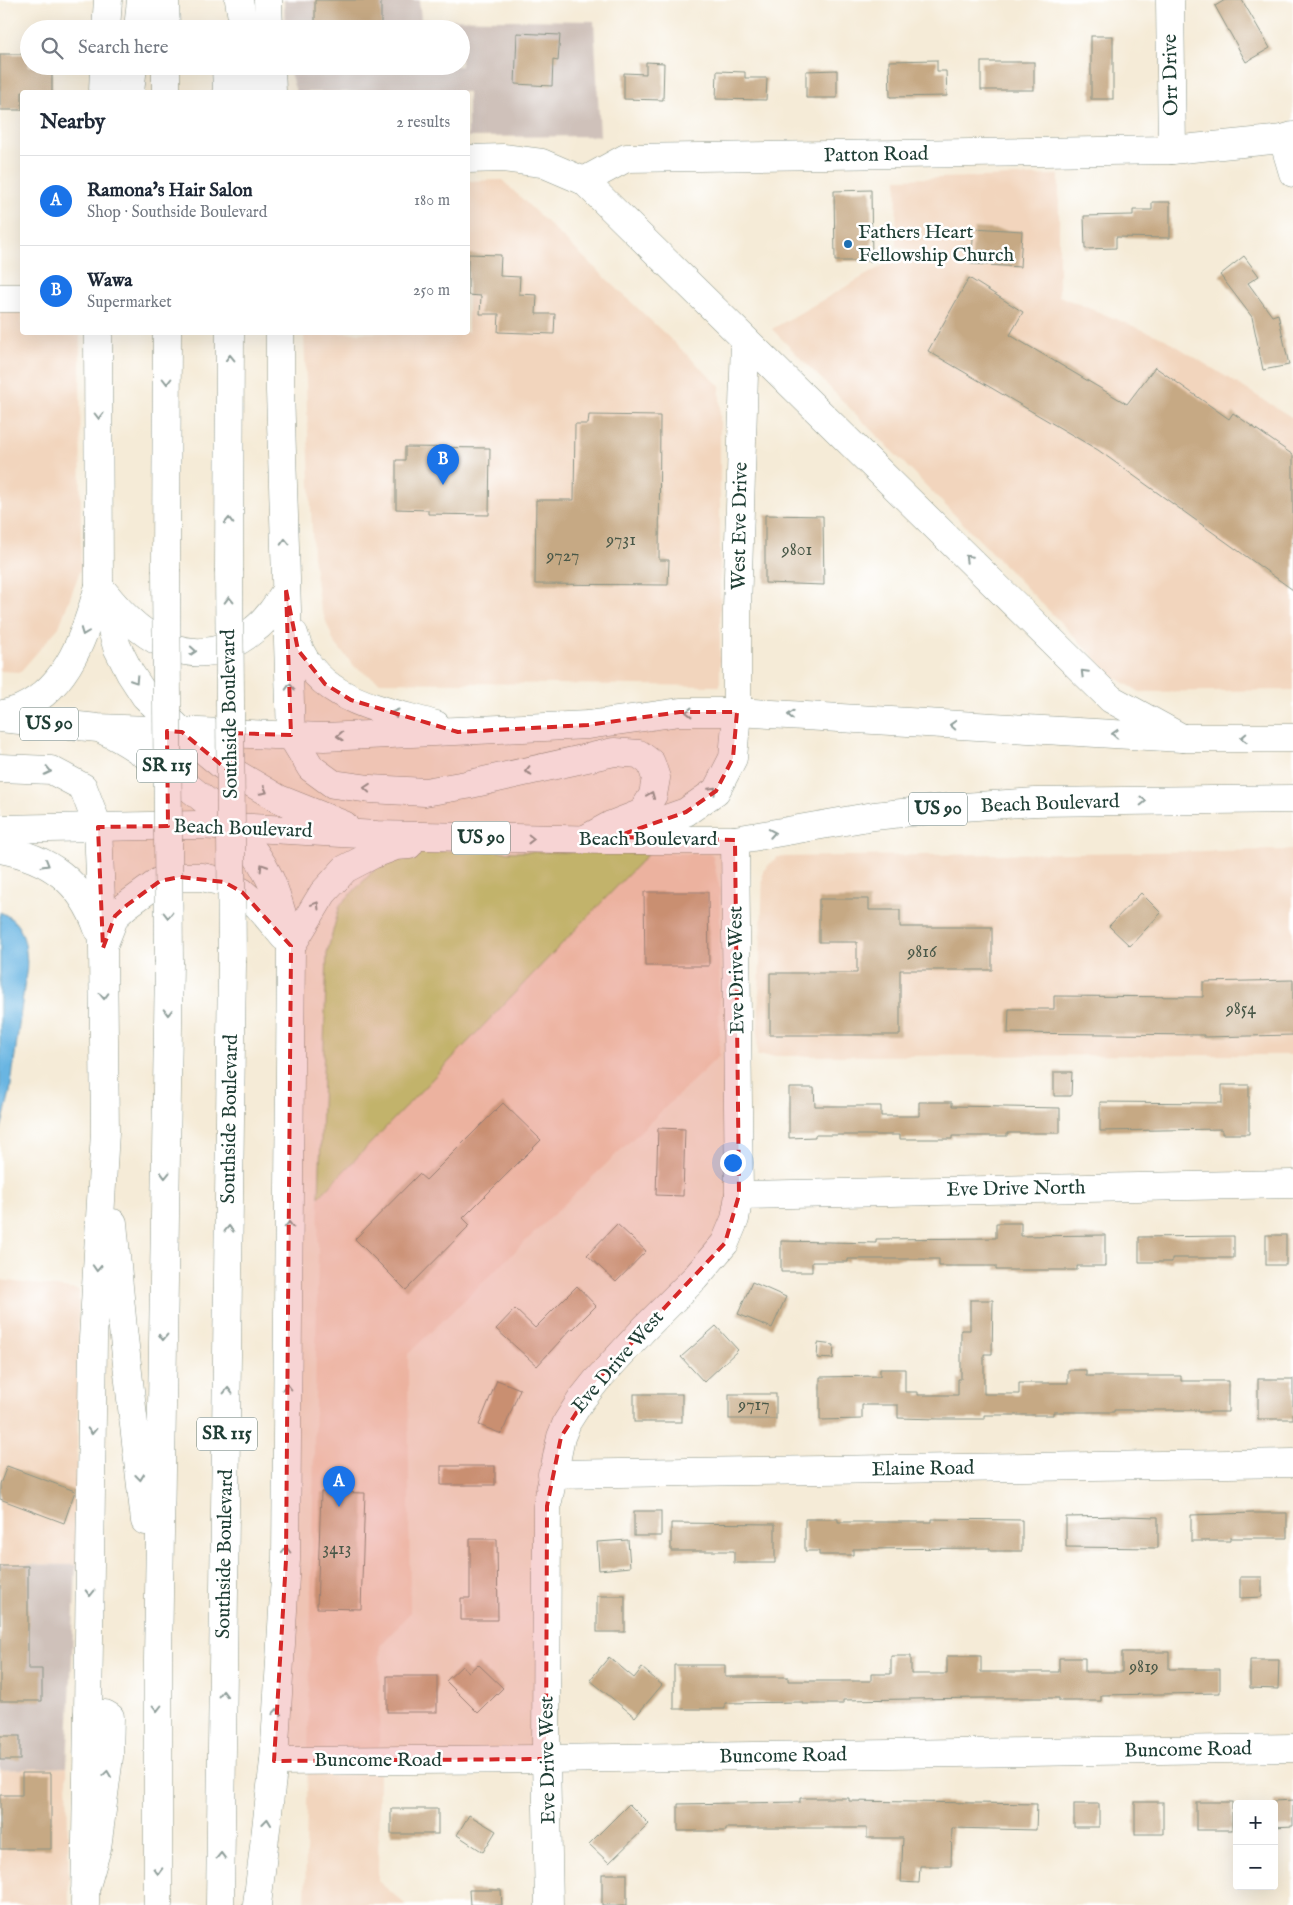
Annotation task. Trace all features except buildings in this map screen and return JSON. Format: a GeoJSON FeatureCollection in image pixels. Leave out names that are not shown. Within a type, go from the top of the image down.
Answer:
{"type":"FeatureCollection","features":[{"type":"Feature","properties":{"kind":"main road"},"geometry":{"type":"LineString","coordinates":[[107,20],[108,0]]}},
{"type":"Feature","properties":{"kind":"main road"},"geometry":{"type":"LineString","coordinates":[[139,20],[141,0]]}},
{"type":"Feature","properties":{"kind":"main road"},"geometry":{"type":"LineString","coordinates":[[166,0],[166,20]]}},
{"type":"Feature","properties":{"kind":"main road"},"geometry":{"type":"LineString","coordinates":[[223,0],[224,20]]}},
{"type":"Feature","properties":{"kind":"main road"},"geometry":{"type":"LineString","coordinates":[[239,0],[242,20]]}},
{"type":"Feature","properties":{"kind":"main road"},"geometry":{"type":"LineString","coordinates":[[268,0],[269,20]]}},
{"type":"Feature","properties":{"kind":"main road","name":"Orr Drive"},"geometry":{"type":"LineString","coordinates":[[1170,0],[1172,150]]}},
{"type":"Feature","properties":{"kind":"main road"},"geometry":{"type":"LineString","coordinates":[[103,90],[104,75]]}},
{"type":"Feature","properties":{"kind":"main road"},"geometry":{"type":"LineString","coordinates":[[130,90],[132,75]]}},
{"type":"Feature","properties":{"kind":"main road"},"geometry":{"type":"LineString","coordinates":[[166,75],[166,90]]}},
{"type":"Feature","properties":{"kind":"main road"},"geometry":{"type":"LineString","coordinates":[[226,75],[227,90]]}},
{"type":"Feature","properties":{"kind":"main road"},"geometry":{"type":"LineString","coordinates":[[257,75],[268,86]]}},
{"type":"Feature","properties":{"kind":"main road"},"geometry":{"type":"LineString","coordinates":[[1288,138],[1293,172]]}},
{"type":"Feature","properties":{"kind":"main road","name":"Patton Road"},"geometry":{"type":"LineString","coordinates":[[584,181],[626,158],[1172,150],[1288,138]]}},
{"type":"Feature","properties":{"kind":"main road"},"geometry":{"type":"LineString","coordinates":[[470,159],[503,158],[542,163],[584,181],[1110,699],[1182,738]]}},
{"type":"Feature","properties":{"kind":"main road"},"geometry":{"type":"LineString","coordinates":[[0,298],[20,298]]}},
{"type":"Feature","properties":{"kind":"main road"},"geometry":{"type":"LineString","coordinates":[[98,335],[99,586],[117,647],[130,673],[145,696],[182,732],[223,766],[279,799],[377,835]]}},
{"type":"Feature","properties":{"kind":"main road"},"geometry":{"type":"LineString","coordinates":[[98,367],[102,335]]}},
{"type":"Feature","properties":{"kind":"main road","name":"SR 115"},"geometry":{"type":"LineString","coordinates":[[158,1905],[158,1660],[169,964],[166,569],[167,335]]}},
{"type":"Feature","properties":{"kind":"main road","name":"Southside Boulevard"},"geometry":{"type":"LineString","coordinates":[[220,1905],[232,964],[229,570],[230,335]]}},
{"type":"Feature","properties":{"kind":"main road"},"geometry":{"type":"LineString","coordinates":[[274,335],[280,391]]}},
{"type":"Feature","properties":{"kind":"main road"},"geometry":{"type":"LineString","coordinates":[[280,335],[280,391],[291,735],[311,768],[333,784],[370,789],[425,792],[466,785],[614,752],[639,754],[651,763],[656,778],[653,795],[642,812],[611,825],[596,840]]}},
{"type":"Feature","properties":{"kind":"main road","name":"West Eve Drive"},"geometry":{"type":"LineString","coordinates":[[596,840],[686,812],[716,791],[733,758],[737,712],[737,610],[744,340]]}},
{"type":"Feature","properties":{"kind":"main road"},"geometry":{"type":"LineString","coordinates":[[99,586],[133,624],[155,640],[174,649],[196,652],[218,650],[239,642],[257,628],[286,590]]}},
{"type":"Feature","properties":{"kind":"main road"},"geometry":{"type":"LineString","coordinates":[[0,716],[22,708],[36,699],[61,676],[74,656],[84,635],[99,586]]}},
{"type":"Feature","properties":{"kind":"main road"},"geometry":{"type":"LineString","coordinates":[[286,590],[292,628],[298,650],[308,667],[325,684],[351,700],[458,732]]}},
{"type":"Feature","properties":{"kind":"main road","name":"US 90"},"geometry":{"type":"LineString","coordinates":[[0,716],[98,728],[324,737],[588,725],[680,712],[737,712],[1182,738],[1293,738]]}},
{"type":"Feature","properties":{"kind":"main road"},"geometry":{"type":"LineString","coordinates":[[98,728],[132,745],[198,793],[233,826],[247,843],[268,876],[278,900],[291,946],[286,1560],[274,1761],[258,1905]]}},
{"type":"Feature","properties":{"kind":"main road"},"geometry":{"type":"LineString","coordinates":[[0,768],[51,770],[83,788],[98,827],[103,948],[105,1132],[93,1339],[85,1898]]}},
{"type":"Feature","properties":{"kind":"main road","name":"Beach Boulevard"},"geometry":{"type":"LineString","coordinates":[[0,829],[198,825],[377,835],[596,840],[735,840],[874,816],[950,808],[1036,802],[1293,799]]}},
{"type":"Feature","properties":{"kind":"main road"},"geometry":{"type":"LineString","coordinates":[[291,946],[323,893],[345,869],[372,855],[396,846],[493,838]]}},
{"type":"Feature","properties":{"kind":"main road","name":"Eve Drive West"},"geometry":{"type":"LineString","coordinates":[[549,1905],[546,1759],[547,1506],[552,1474],[561,1437],[567,1422],[581,1400],[644,1329],[695,1278],[725,1243],[735,1220],[739,1195],[735,840]]}},
{"type":"Feature","properties":{"kind":"main road"},"geometry":{"type":"LineString","coordinates":[[0,849],[20,853],[38,860],[65,878],[76,889],[92,914],[103,948]]}},
{"type":"Feature","properties":{"kind":"main road"},"geometry":{"type":"LineString","coordinates":[[103,948],[115,916],[126,905],[160,881],[180,877],[202,877],[224,882],[242,892],[268,917],[291,946]]}},
{"type":"Feature","properties":{"kind":"main road"},"geometry":{"type":"LineString","coordinates":[[105,1132],[122,1319],[140,1470],[158,1660]]}},
{"type":"Feature","properties":{"kind":"main road","name":"Eve Drive North"},"geometry":{"type":"LineString","coordinates":[[739,1195],[1293,1184]]}},
{"type":"Feature","properties":{"kind":"main road","name":"Elaine Road"},"geometry":{"type":"LineString","coordinates":[[552,1474],[1293,1464]]}},
{"type":"Feature","properties":{"kind":"main road","name":"Buncome Road"},"geometry":{"type":"LineString","coordinates":[[274,1761],[1293,1748]]}},
{"type":"Feature","properties":{"kind":"highlighted area"},"geometry":{"type":"Polygon","coordinates":[[[286,590],[298,650],[325,684],[351,700],[458,732],[588,725],[680,712],[737,712],[733,758],[716,791],[686,812],[615,837],[735,840],[739,1195],[725,1243],[597,1380],[561,1437],[547,1506],[546,1759],[274,1761],[286,1560],[291,946],[242,892],[224,882],[180,877],[160,881],[115,916],[103,948],[98,827],[168,826],[167,731],[182,732],[230,772],[230,733],[291,735],[286,590]]]}},
{"type":"Feature","properties":{"kind":"shaded area"},"geometry":{"type":"Polygon","coordinates":[[[284,0],[419,0],[421,19],[594,21],[600,136],[470,137],[470,90],[295,90],[291,75],[470,75],[470,20],[285,20],[284,0]]]}},
{"type":"Feature","properties":{"kind":"shaded area"},"geometry":{"type":"Polygon","coordinates":[[[1059,175],[1059,296],[1165,339],[1293,418],[1293,690],[1140,692],[1113,676],[772,329],[910,250],[896,246],[897,179],[1059,175]]]}},
{"type":"Feature","properties":{"kind":"shaded area"},"geometry":{"type":"Polygon","coordinates":[[[502,180],[720,386],[720,686],[380,682],[355,667],[334,642],[319,603],[313,556],[304,335],[470,335],[470,181],[502,180]]]}},
{"type":"Feature","properties":{"kind":"shaded area"},"geometry":{"type":"Polygon","coordinates":[[[0,310],[20,310],[20,335],[80,335],[81,568],[59,627],[20,672],[0,671],[0,310]]]}},
{"type":"Feature","properties":{"kind":"shaded area"},"geometry":{"type":"Polygon","coordinates":[[[1293,850],[1293,1055],[757,1056],[763,871],[777,857],[1293,850]]]}},
{"type":"Feature","properties":{"kind":"shaded area"},"geometry":{"type":"Polygon","coordinates":[[[649,853],[712,854],[720,890],[719,1056],[408,1354],[410,1613],[380,1646],[378,1881],[406,1905],[305,1905],[319,1197],[649,853]]]}},
{"type":"Feature","properties":{"kind":"shaded area"},"geometry":{"type":"Polygon","coordinates":[[[0,1280],[79,1290],[76,1565],[0,1564],[0,1280]]]}},
{"type":"Feature","properties":{"kind":"shaded area"},"geometry":{"type":"Polygon","coordinates":[[[0,1564],[76,1565],[67,1767],[0,1770],[0,1564]]]}},
{"type":"Feature","properties":{"kind":"shaded area"},"geometry":{"type":"Polygon","coordinates":[[[67,1767],[69,1905],[0,1905],[0,1770],[67,1767]]]}},
{"type":"Feature","properties":{"kind":"green space"},"geometry":{"type":"Polygon","coordinates":[[[448,851],[649,853],[319,1197],[327,953],[340,905],[389,855],[448,851]]]}},
{"type":"Feature","properties":{"kind":"water"},"geometry":{"type":"Polygon","coordinates":[[[0,912],[8,916],[19,927],[26,949],[27,966],[10,1092],[0,1133],[0,912]]]}},
{"type":"Feature","properties":{"kind":"place","name":"Fathers Heart Fellowship Church"},"geometry":{"type":"Point","coordinates":[848,244]}},
{"type":"Feature","properties":{"kind":"place","name":"Wawa"},"geometry":{"type":"Point","coordinates":[443,485]}},
{"type":"Feature","properties":{"kind":"place","name":"Ramona's Hair Salon"},"geometry":{"type":"Point","coordinates":[339,1507]}}]}
